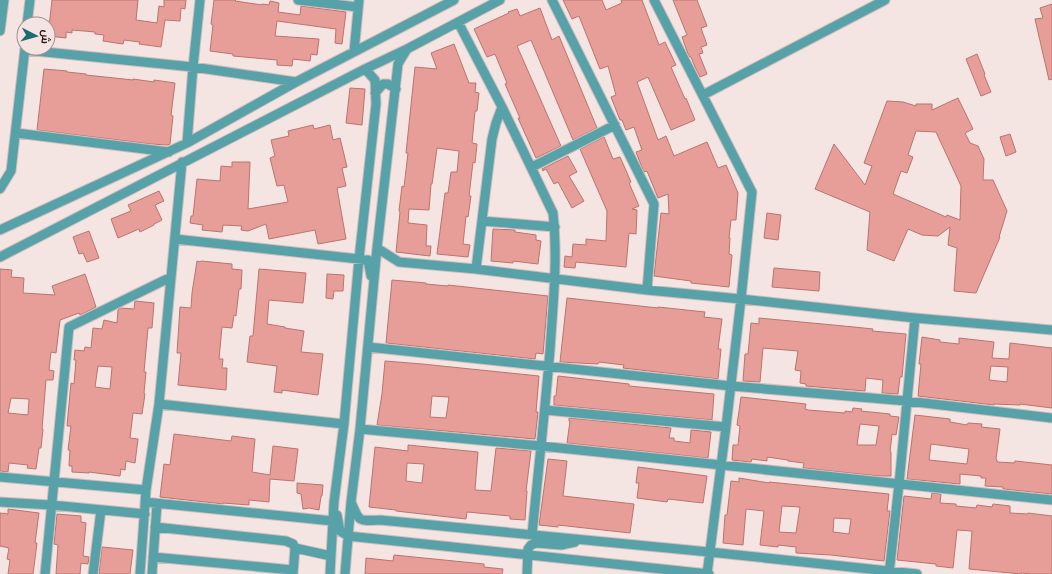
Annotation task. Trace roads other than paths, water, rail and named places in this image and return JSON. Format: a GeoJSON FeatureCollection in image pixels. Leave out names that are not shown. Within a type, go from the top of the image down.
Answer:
{"type":"FeatureCollection","features":[{"type":"Feature","properties":{"kind":"street"},"geometry":{"type":"LineString","coordinates":[[0,31],[4,0]]}},
{"type":"Feature","properties":{"kind":"street"},"geometry":{"type":"LineString","coordinates":[[28,16],[30,0]]}},
{"type":"Feature","properties":{"kind":"street"},"geometry":{"type":"LineString","coordinates":[[187,143],[200,0]]}},
{"type":"Feature","properties":{"kind":"street"},"geometry":{"type":"LineString","coordinates":[[298,0],[359,3],[354,52]]}},
{"type":"Feature","properties":{"kind":"street"},"geometry":{"type":"LineString","coordinates":[[0,230],[170,152],[296,82],[454,0]]}},
{"type":"Feature","properties":{"kind":"street"},"geometry":{"type":"LineString","coordinates":[[3,252],[407,49],[500,0]]}},
{"type":"Feature","properties":{"kind":"street"},"geometry":{"type":"LineString","coordinates":[[552,0],[654,204],[647,290]]}},
{"type":"Feature","properties":{"kind":"street"},"geometry":{"type":"LineString","coordinates":[[334,502],[340,531],[348,536],[707,574],[742,299],[752,192],[654,0]]}},
{"type":"Feature","properties":{"kind":"street"},"geometry":{"type":"LineString","coordinates":[[703,95],[884,0]]}},
{"type":"Feature","properties":{"kind":"street"},"geometry":{"type":"LineString","coordinates":[[458,22],[532,167],[553,213],[555,228],[555,279],[532,535]]}},
{"type":"Feature","properties":{"kind":"street"},"geometry":{"type":"LineString","coordinates":[[345,574],[373,286],[398,64],[407,49]]}},
{"type":"Feature","properties":{"kind":"street"},"geometry":{"type":"LineString","coordinates":[[56,52],[193,67],[296,82]]}},
{"type":"Feature","properties":{"kind":"street"},"geometry":{"type":"LineString","coordinates":[[0,189],[11,171],[24,56]]}},
{"type":"Feature","properties":{"kind":"street"},"geometry":{"type":"LineString","coordinates":[[330,574],[334,502],[344,424],[359,259],[376,104],[375,80],[365,69]]}},
{"type":"Feature","properties":{"kind":"street"},"geometry":{"type":"LineString","coordinates":[[375,93],[383,84],[388,84],[396,89]]}},
{"type":"Feature","properties":{"kind":"street"},"geometry":{"type":"LineString","coordinates":[[476,269],[492,139],[502,107]]}},
{"type":"Feature","properties":{"kind":"street"},"geometry":{"type":"LineString","coordinates":[[532,167],[615,125]]}},
{"type":"Feature","properties":{"kind":"street"},"geometry":{"type":"LineString","coordinates":[[16,133],[170,152]]}},
{"type":"Feature","properties":{"kind":"street"},"geometry":{"type":"LineString","coordinates":[[140,574],[146,490],[159,404],[182,162]]}},
{"type":"Feature","properties":{"kind":"street"},"geometry":{"type":"LineString","coordinates":[[482,221],[555,228]]}},
{"type":"Feature","properties":{"kind":"street"},"geometry":{"type":"LineString","coordinates":[[175,239],[368,260],[373,286]]}},
{"type":"Feature","properties":{"kind":"street"},"geometry":{"type":"LineString","coordinates":[[377,248],[399,262],[476,269],[647,290],[915,318],[1052,330]]}},
{"type":"Feature","properties":{"kind":"street"},"geometry":{"type":"LineString","coordinates":[[45,574],[69,327],[171,277]]}},
{"type":"Feature","properties":{"kind":"street"},"geometry":{"type":"LineString","coordinates":[[889,572],[915,318]]}},
{"type":"Feature","properties":{"kind":"street"},"geometry":{"type":"LineString","coordinates":[[368,347],[731,386],[907,401],[1052,418]]}},
{"type":"Feature","properties":{"kind":"street"},"geometry":{"type":"LineString","coordinates":[[159,404],[344,424]]}},
{"type":"Feature","properties":{"kind":"street"},"geometry":{"type":"LineString","coordinates":[[544,410],[726,427]]}},
{"type":"Feature","properties":{"kind":"street"},"geometry":{"type":"LineString","coordinates":[[360,430],[541,446],[1052,500]]}},
{"type":"Feature","properties":{"kind":"street"},"geometry":{"type":"LineString","coordinates":[[0,477],[146,490]]}},
{"type":"Feature","properties":{"kind":"street"},"geometry":{"type":"LineString","coordinates":[[0,502],[51,505],[145,514]]}},
{"type":"Feature","properties":{"kind":"street"},"geometry":{"type":"LineString","coordinates":[[145,502],[333,521]]}},
{"type":"Feature","properties":{"kind":"street"},"geometry":{"type":"LineString","coordinates":[[351,502],[358,518],[364,521],[380,520],[917,574]]}},
{"type":"Feature","properties":{"kind":"street"},"geometry":{"type":"LineString","coordinates":[[152,574],[157,504]]}},
{"type":"Feature","properties":{"kind":"street"},"geometry":{"type":"LineString","coordinates":[[94,574],[101,510]]}},
{"type":"Feature","properties":{"kind":"street"},"geometry":{"type":"LineString","coordinates":[[379,539],[375,533],[376,525],[380,520]]}},
{"type":"Feature","properties":{"kind":"street"},"geometry":{"type":"LineString","coordinates":[[153,557],[293,572],[294,548],[293,544],[286,541],[155,527]]}},
{"type":"Feature","properties":{"kind":"street"},"geometry":{"type":"LineString","coordinates":[[527,574],[528,549],[531,545],[536,543],[561,545],[583,540]]}},
{"type":"Feature","properties":{"kind":"street"},"geometry":{"type":"LineString","coordinates":[[294,548],[331,556]]}}]}
